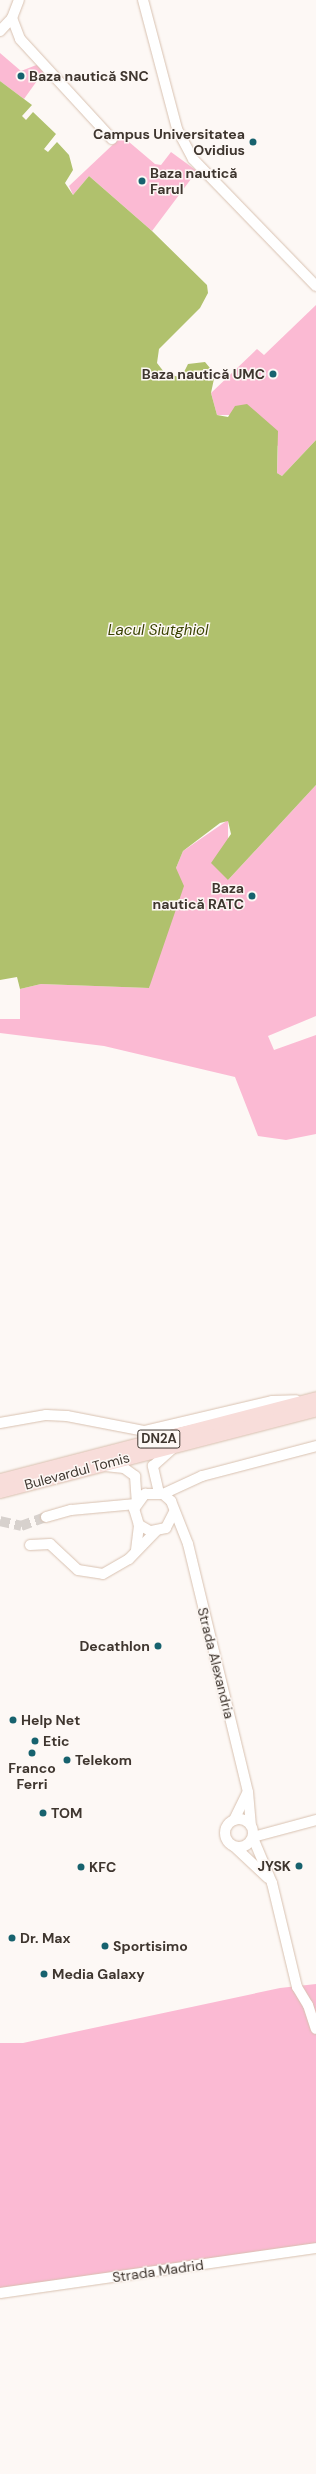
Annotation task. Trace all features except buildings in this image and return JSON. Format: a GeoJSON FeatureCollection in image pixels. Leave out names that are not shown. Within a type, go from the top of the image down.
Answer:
{"type":"FeatureCollection","features":[{"type":"Feature","properties":{"kind":"main road","name":"Bulevardul Tomis"},"geometry":{"type":"LineString","coordinates":[[5,1485],[99,1466],[178,1445],[314,1402]]}},
{"type":"Feature","properties":{"kind":"main road","name":"Bulevardul Tomis"},"geometry":{"type":"LineString","coordinates":[[5,1485],[314,1402]]}},
{"type":"Feature","properties":{"kind":"street"},"geometry":{"type":"LineString","coordinates":[[0,31],[12,18],[19,0]]}},
{"type":"Feature","properties":{"kind":"street"},"geometry":{"type":"LineString","coordinates":[[143,0],[177,129],[193,159],[316,286]]}},
{"type":"Feature","properties":{"kind":"street"},"geometry":{"type":"LineString","coordinates":[[12,18],[20,39],[112,139]]}},
{"type":"Feature","properties":{"kind":"street"},"geometry":{"type":"LineString","coordinates":[[0,1423],[46,1415],[67,1416],[144,1430],[272,1401],[314,1402]]}},
{"type":"Feature","properties":{"kind":"street"},"geometry":{"type":"LineString","coordinates":[[173,1509],[161,1494],[153,1466],[178,1445]]}},
{"type":"Feature","properties":{"kind":"street"},"geometry":{"type":"LineString","coordinates":[[46,1517],[71,1510],[116,1509],[136,1503],[148,1493],[161,1494],[183,1484],[316,1446]]}},
{"type":"Feature","properties":{"kind":"street"},"geometry":{"type":"LineString","coordinates":[[99,1466],[130,1472],[137,1481],[136,1550]]}},
{"type":"Feature","properties":{"kind":"street"},"geometry":{"type":"LineString","coordinates":[[30,1545],[50,1544],[78,1570],[90,1574],[103,1574],[117,1569],[136,1550],[170,1523],[173,1509],[183,1484]]}},
{"type":"Feature","properties":{"kind":"street"},"geometry":{"type":"LineString","coordinates":[[116,1509],[137,1522],[158,1531],[182,1534]]}},
{"type":"Feature","properties":{"kind":"street","name":"Strada Alexandria"},"geometry":{"type":"LineString","coordinates":[[173,1509],[182,1534],[248,1792],[251,1825]]}},
{"type":"Feature","properties":{"kind":"street"},"geometry":{"type":"LineString","coordinates":[[248,1792],[234,1820],[225,1832],[228,1841],[272,1883]]}},
{"type":"Feature","properties":{"kind":"street"},"geometry":{"type":"LineString","coordinates":[[234,1820],[244,1820],[251,1825],[253,1837],[272,1883],[297,1987],[312,2006],[316,2029]]}},
{"type":"Feature","properties":{"kind":"street"},"geometry":{"type":"LineString","coordinates":[[235,1847],[245,1846],[253,1837],[316,1820]]}},
{"type":"Feature","properties":{"kind":"street","name":"Strada Madrid"},"geometry":{"type":"LineString","coordinates":[[0,2293],[316,2248]]}},
{"type":"Feature","properties":{"kind":"shaded area","name":"Baza nautică SNC"},"geometry":{"type":"Polygon","coordinates":[[[0,53],[21,71],[39,64],[44,71],[24,99],[0,81],[0,53]]]}},
{"type":"Feature","properties":{"kind":"shaded area","name":"Baza nautică Farul"},"geometry":{"type":"Polygon","coordinates":[[[122,136],[155,164],[161,165],[171,152],[197,171],[152,231],[89,176],[73,195],[69,186],[122,136]]]}},
{"type":"Feature","properties":{"kind":"shaded area","name":"Baza nautică UMC"},"geometry":{"type":"Polygon","coordinates":[[[316,305],[316,440],[282,476],[277,473],[278,446],[230,415],[217,415],[211,393],[257,349],[264,355],[316,305]]]}},
{"type":"Feature","properties":{"kind":"shaded area"},"geometry":{"type":"Polygon","coordinates":[[[316,785],[316,1016],[268,1036],[274,1050],[316,1035],[316,1134],[286,1140],[258,1136],[235,1077],[104,1046],[0,1033],[0,1019],[20,1019],[20,989],[41,984],[149,988],[176,868],[183,851],[228,820],[228,880],[316,785]]]}},
{"type":"Feature","properties":{"kind":"shaded area"},"geometry":{"type":"Polygon","coordinates":[[[316,1984],[316,2250],[0,2295],[0,2043],[23,2043],[280,1988],[316,1984]]]}},
{"type":"Feature","properties":{"kind":"water","name":"Lacul Siutghiol"},"geometry":{"type":"Polygon","coordinates":[[[0,81],[32,105],[22,116],[26,120],[33,112],[56,134],[44,149],[48,152],[57,142],[69,155],[73,170],[65,183],[73,195],[89,176],[152,231],[207,285],[208,293],[200,308],[159,349],[157,363],[164,372],[181,378],[188,364],[205,362],[215,374],[211,393],[217,415],[228,417],[235,406],[247,404],[278,431],[277,473],[282,476],[316,440],[316,785],[228,880],[211,863],[231,834],[228,821],[220,823],[183,851],[176,868],[184,886],[149,988],[41,984],[20,989],[17,977],[0,980],[0,81]]]}},
{"type":"Feature","properties":{"kind":"tunnel"},"geometry":{"type":"LineString","coordinates":[[0,1521],[21,1526],[46,1517]]}},
{"type":"Feature","properties":{"kind":"place","name":"Baza nautică SNC"},"geometry":{"type":"Point","coordinates":[21,76]}},
{"type":"Feature","properties":{"kind":"place","name":"Campus Universitatea Ovidius"},"geometry":{"type":"Point","coordinates":[253,142]}},
{"type":"Feature","properties":{"kind":"place","name":"Baza nautică Farul"},"geometry":{"type":"Point","coordinates":[142,181]}},
{"type":"Feature","properties":{"kind":"place","name":"Baza nautică UMC"},"geometry":{"type":"Point","coordinates":[273,374]}},
{"type":"Feature","properties":{"kind":"place","name":"Baza nautică RATC"},"geometry":{"type":"Point","coordinates":[252,896]}},
{"type":"Feature","properties":{"kind":"place","name":"Decathlon"},"geometry":{"type":"Point","coordinates":[158,1646]}},
{"type":"Feature","properties":{"kind":"place","name":"Help Net"},"geometry":{"type":"Point","coordinates":[13,1720]}},
{"type":"Feature","properties":{"kind":"place","name":"Etic"},"geometry":{"type":"Point","coordinates":[35,1741]}},
{"type":"Feature","properties":{"kind":"place","name":"Franco Ferri"},"geometry":{"type":"Point","coordinates":[32,1753]}},
{"type":"Feature","properties":{"kind":"place","name":"Telekom"},"geometry":{"type":"Point","coordinates":[67,1760]}},
{"type":"Feature","properties":{"kind":"place","name":"TOM"},"geometry":{"type":"Point","coordinates":[43,1813]}},
{"type":"Feature","properties":{"kind":"place","name":"JYSK"},"geometry":{"type":"Point","coordinates":[299,1866]}},
{"type":"Feature","properties":{"kind":"place","name":"KFC"},"geometry":{"type":"Point","coordinates":[81,1867]}},
{"type":"Feature","properties":{"kind":"place","name":"Dr. Max"},"geometry":{"type":"Point","coordinates":[12,1938]}},
{"type":"Feature","properties":{"kind":"place","name":"Sportisimo"},"geometry":{"type":"Point","coordinates":[105,1946]}},
{"type":"Feature","properties":{"kind":"place","name":"Media Galaxy"},"geometry":{"type":"Point","coordinates":[44,1974]}}]}
